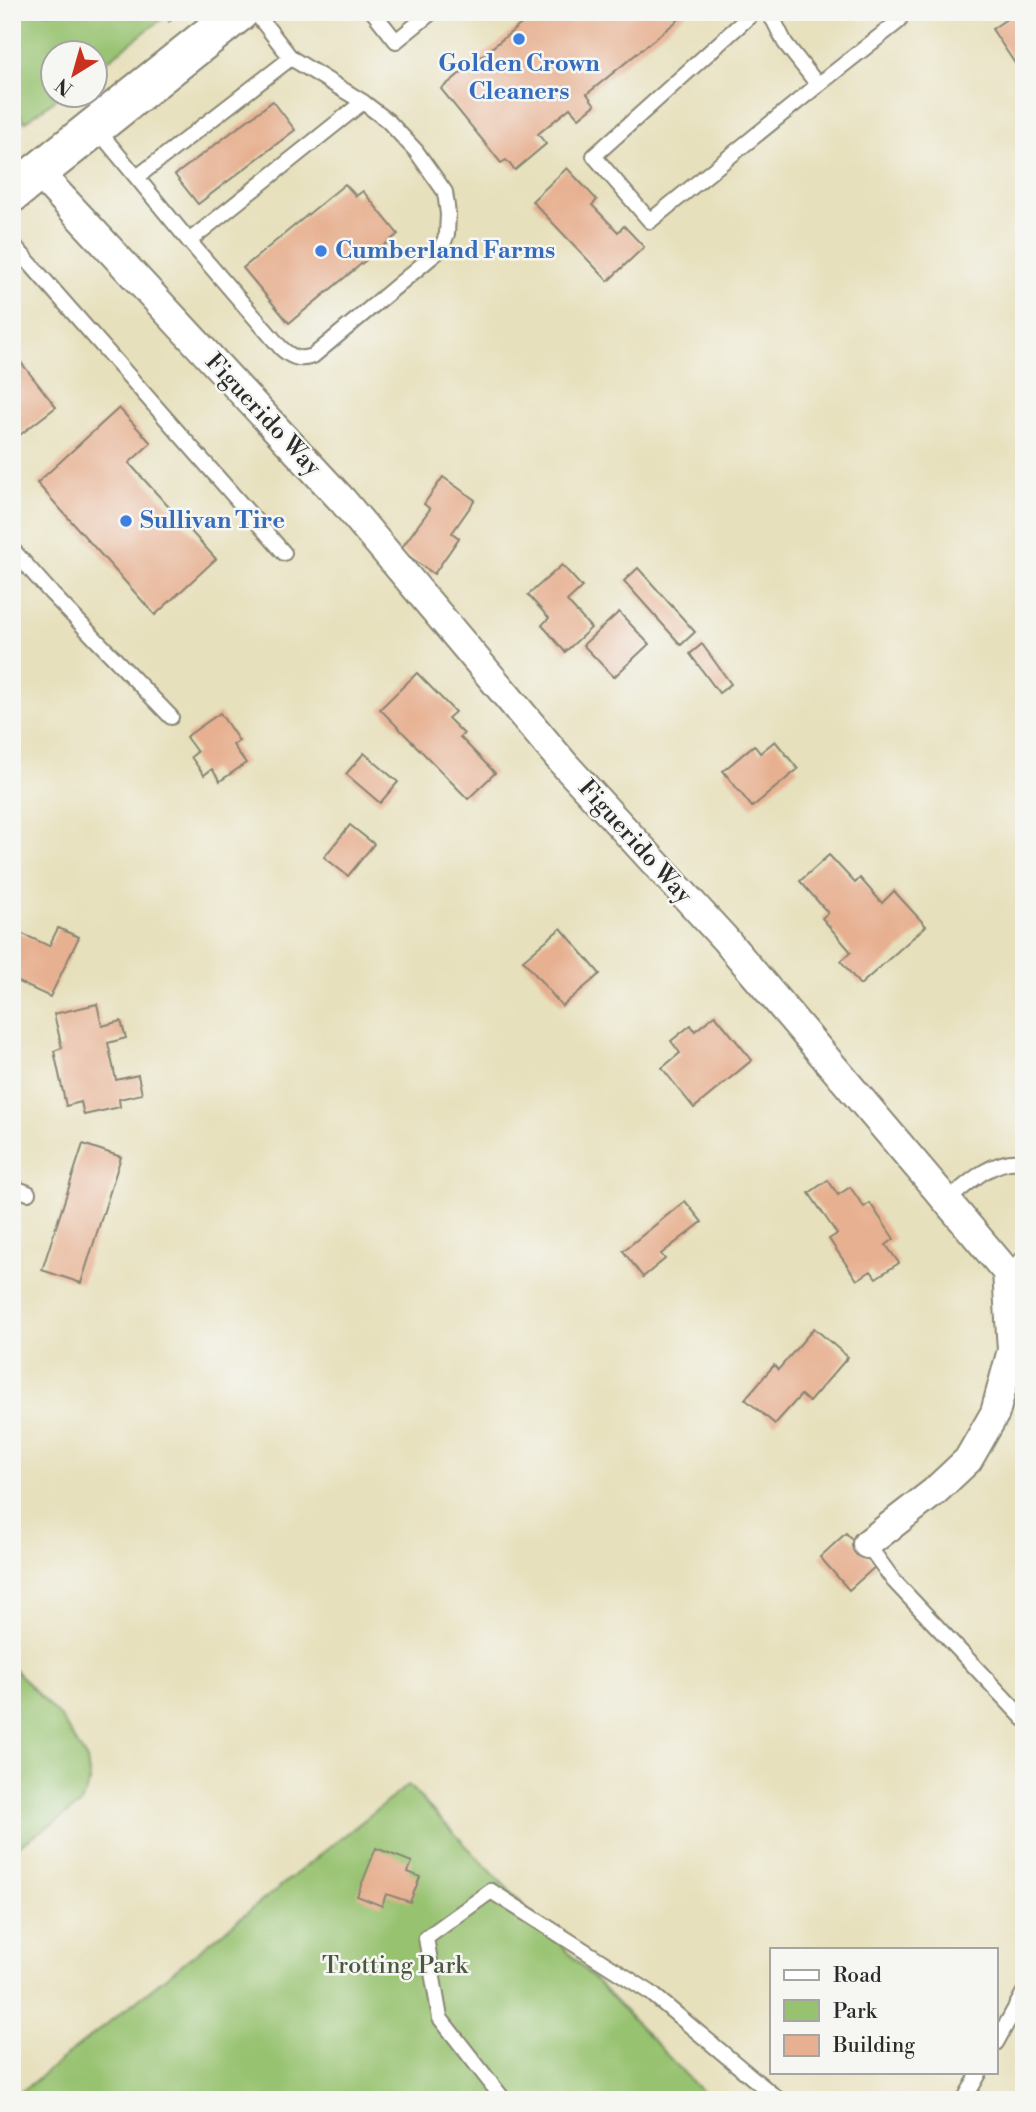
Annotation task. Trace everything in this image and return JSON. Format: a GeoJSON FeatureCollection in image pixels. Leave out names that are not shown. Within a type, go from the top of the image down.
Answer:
{"type":"FeatureCollection","features":[{"type":"Feature","properties":{"kind":"main road"},"geometry":{"type":"LineString","coordinates":[[25,183],[239,12]]}},
{"type":"Feature","properties":{"kind":"street","name":"Figuerido Way"},"geometry":{"type":"LineString","coordinates":[[25,183],[343,501],[565,765],[724,938],[946,1202],[1015,1265],[1012,1350],[995,1413],[968,1460],[934,1493],[867,1544]]}},
{"type":"Feature","properties":{"kind":"lane"},"geometry":{"type":"LineString","coordinates":[[95,127],[281,348],[290,356],[303,360],[313,356],[441,249],[447,234],[445,192],[416,151],[388,121],[363,102],[291,58],[255,12]]}},
{"type":"Feature","properties":{"kind":"lane"},"geometry":{"type":"LineString","coordinates":[[373,12],[396,41],[432,12]]}},
{"type":"Feature","properties":{"kind":"lane"},"geometry":{"type":"LineString","coordinates":[[754,12],[594,156],[650,221],[899,21],[900,12]]}},
{"type":"Feature","properties":{"kind":"lane"},"geometry":{"type":"LineString","coordinates":[[775,15],[785,43],[818,85]]}},
{"type":"Feature","properties":{"kind":"lane"},"geometry":{"type":"LineString","coordinates":[[136,177],[291,58]]}},
{"type":"Feature","properties":{"kind":"lane"},"geometry":{"type":"LineString","coordinates":[[189,241],[363,102]]}},
{"type":"Feature","properties":{"kind":"lane"},"geometry":{"type":"LineString","coordinates":[[12,243],[284,553]]}},
{"type":"Feature","properties":{"kind":"lane"},"geometry":{"type":"LineString","coordinates":[[12,549],[172,717]]}},
{"type":"Feature","properties":{"kind":"lane"},"geometry":{"type":"LineString","coordinates":[[946,1202],[969,1182],[999,1164],[1024,1162]]}},
{"type":"Feature","properties":{"kind":"lane"},"geometry":{"type":"LineString","coordinates":[[12,1187],[29,1193]]}},
{"type":"Feature","properties":{"kind":"lane"},"geometry":{"type":"LineString","coordinates":[[867,1544],[894,1581],[1024,1719]]}},
{"type":"Feature","properties":{"kind":"lane"},"geometry":{"type":"LineString","coordinates":[[504,2100],[440,2018],[426,1938],[491,1891],[651,1993],[779,2100]]}},
{"type":"Feature","properties":{"kind":"lane"},"geometry":{"type":"LineString","coordinates":[[998,2039],[1024,1992]]}},
{"type":"Feature","properties":{"kind":"lane"},"geometry":{"type":"LineString","coordinates":[[964,2100],[978,2074]]}},
{"type":"Feature","properties":{"kind":"green space"},"geometry":{"type":"Polygon","coordinates":[[[12,12],[171,12],[108,60],[108,38],[38,38],[38,108],[44,108],[25,122],[12,106],[12,12]]]}},
{"type":"Feature","properties":{"kind":"green space"},"geometry":{"type":"Polygon","coordinates":[[[12,1667],[61,1718],[87,1760],[90,1782],[80,1805],[12,1850],[12,1667]]]}},
{"type":"Feature","properties":{"kind":"green space","name":"Trotting Park"},"geometry":{"type":"Polygon","coordinates":[[[408,1785],[710,2100],[12,2100],[12,2099],[408,1785]]]}},
{"type":"Feature","properties":{"kind":"building"},"geometry":{"type":"Polygon","coordinates":[[[536,12],[688,12],[587,94],[595,105],[579,118],[570,108],[538,134],[546,144],[515,170],[506,160],[501,163],[441,89],[536,12]]]}},
{"type":"Feature","properties":{"kind":"building"},"geometry":{"type":"Polygon","coordinates":[[[1017,12],[1024,12],[1024,77],[992,29],[1017,12]]]}},
{"type":"Feature","properties":{"kind":"building"},"geometry":{"type":"Polygon","coordinates":[[[273,101],[295,130],[198,204],[175,175],[273,101]]]}},
{"type":"Feature","properties":{"kind":"building"},"geometry":{"type":"Polygon","coordinates":[[[567,168],[597,200],[592,205],[618,232],[624,226],[644,247],[608,281],[532,201],[567,168]]]}},
{"type":"Feature","properties":{"kind":"building","name":"Cumberland Farms"},"geometry":{"type":"Polygon","coordinates":[[[345,184],[356,196],[363,191],[398,234],[289,323],[243,268],[345,184]]]}},
{"type":"Feature","properties":{"kind":"building"},"geometry":{"type":"Polygon","coordinates":[[[12,351],[56,407],[12,441],[12,351]]]}},
{"type":"Feature","properties":{"kind":"building","name":"Sullivan Tire"},"geometry":{"type":"Polygon","coordinates":[[[119,408],[151,443],[129,463],[216,559],[155,615],[37,483],[119,408]]]}},
{"type":"Feature","properties":{"kind":"building"},"geometry":{"type":"Polygon","coordinates":[[[443,477],[475,500],[452,533],[459,538],[434,574],[400,550],[430,509],[424,504],[443,477]]]}},
{"type":"Feature","properties":{"kind":"building"},"geometry":{"type":"Polygon","coordinates":[[[562,565],[582,587],[567,601],[591,628],[565,652],[542,625],[549,618],[528,595],[562,565]]]}},
{"type":"Feature","properties":{"kind":"building"},"geometry":{"type":"Polygon","coordinates":[[[638,568],[695,632],[681,645],[624,581],[638,568]]]}},
{"type":"Feature","properties":{"kind":"building"},"geometry":{"type":"Polygon","coordinates":[[[619,612],[649,644],[614,677],[583,645],[619,612]]]}},
{"type":"Feature","properties":{"kind":"building"},"geometry":{"type":"Polygon","coordinates":[[[702,644],[731,684],[719,693],[690,654],[702,644]]]}},
{"type":"Feature","properties":{"kind":"building"},"geometry":{"type":"Polygon","coordinates":[[[417,673],[455,712],[448,718],[464,734],[460,737],[495,773],[468,799],[380,709],[417,673]]]}},
{"type":"Feature","properties":{"kind":"building"},"geometry":{"type":"Polygon","coordinates":[[[220,713],[239,741],[233,745],[246,763],[220,781],[212,769],[204,775],[191,757],[197,752],[186,737],[220,713]]]}},
{"type":"Feature","properties":{"kind":"building"},"geometry":{"type":"Polygon","coordinates":[[[775,741],[798,769],[752,807],[723,771],[754,745],[760,753],[775,741]]]}},
{"type":"Feature","properties":{"kind":"building"},"geometry":{"type":"Polygon","coordinates":[[[364,753],[398,782],[380,803],[346,774],[364,753]]]}},
{"type":"Feature","properties":{"kind":"building"},"geometry":{"type":"Polygon","coordinates":[[[350,825],[374,844],[348,876],[324,857],[350,825]]]}},
{"type":"Feature","properties":{"kind":"building"},"geometry":{"type":"Polygon","coordinates":[[[829,855],[855,883],[860,878],[882,903],[894,891],[926,926],[860,985],[841,961],[851,952],[822,918],[828,913],[800,881],[829,855]]]}},
{"type":"Feature","properties":{"kind":"building"},"geometry":{"type":"Polygon","coordinates":[[[58,928],[79,937],[50,997],[12,979],[12,929],[49,946],[58,928]]]}},
{"type":"Feature","properties":{"kind":"building"},"geometry":{"type":"Polygon","coordinates":[[[561,928],[600,974],[562,1006],[523,960],[561,928]]]}},
{"type":"Feature","properties":{"kind":"building"},"geometry":{"type":"Polygon","coordinates":[[[97,1004],[102,1026],[121,1021],[126,1038],[108,1043],[116,1080],[138,1075],[142,1094],[119,1099],[120,1107],[84,1115],[81,1102],[66,1106],[54,1051],[62,1048],[54,1014],[97,1004]]]}},
{"type":"Feature","properties":{"kind":"building"},"geometry":{"type":"Polygon","coordinates":[[[715,1015],[752,1060],[694,1108],[662,1068],[680,1053],[671,1041],[691,1025],[695,1031],[715,1015]]]}},
{"type":"Feature","properties":{"kind":"building"},"geometry":{"type":"Polygon","coordinates":[[[83,1144],[121,1157],[81,1283],[42,1270],[83,1144]]]}},
{"type":"Feature","properties":{"kind":"building"},"geometry":{"type":"Polygon","coordinates":[[[828,1180],[838,1195],[850,1187],[864,1207],[870,1203],[894,1239],[886,1245],[899,1263],[876,1278],[871,1271],[857,1280],[829,1239],[837,1234],[809,1193],[828,1180]]]}},
{"type":"Feature","properties":{"kind":"building"},"geometry":{"type":"Polygon","coordinates":[[[685,1201],[702,1222],[661,1254],[665,1259],[643,1277],[623,1251],[685,1201]]]}},
{"type":"Feature","properties":{"kind":"building"},"geometry":{"type":"Polygon","coordinates":[[[814,1328],[848,1357],[809,1402],[801,1395],[775,1424],[745,1399],[774,1365],[778,1370],[814,1328]]]}},
{"type":"Feature","properties":{"kind":"building"},"geometry":{"type":"Polygon","coordinates":[[[846,1533],[876,1566],[849,1590],[820,1557],[846,1533]]]}},
{"type":"Feature","properties":{"kind":"building"},"geometry":{"type":"Polygon","coordinates":[[[376,1848],[412,1862],[408,1872],[420,1877],[410,1902],[386,1894],[382,1906],[357,1896],[376,1848]]]}},
{"type":"Feature","properties":{"kind":"place","name":"Golden Crown Cleaners"},"geometry":{"type":"Point","coordinates":[519,39]}},
{"type":"Feature","properties":{"kind":"place","name":"Cumberland Farms"},"geometry":{"type":"Point","coordinates":[321,251]}},
{"type":"Feature","properties":{"kind":"place","name":"Sullivan Tire"},"geometry":{"type":"Point","coordinates":[126,521]}}]}
